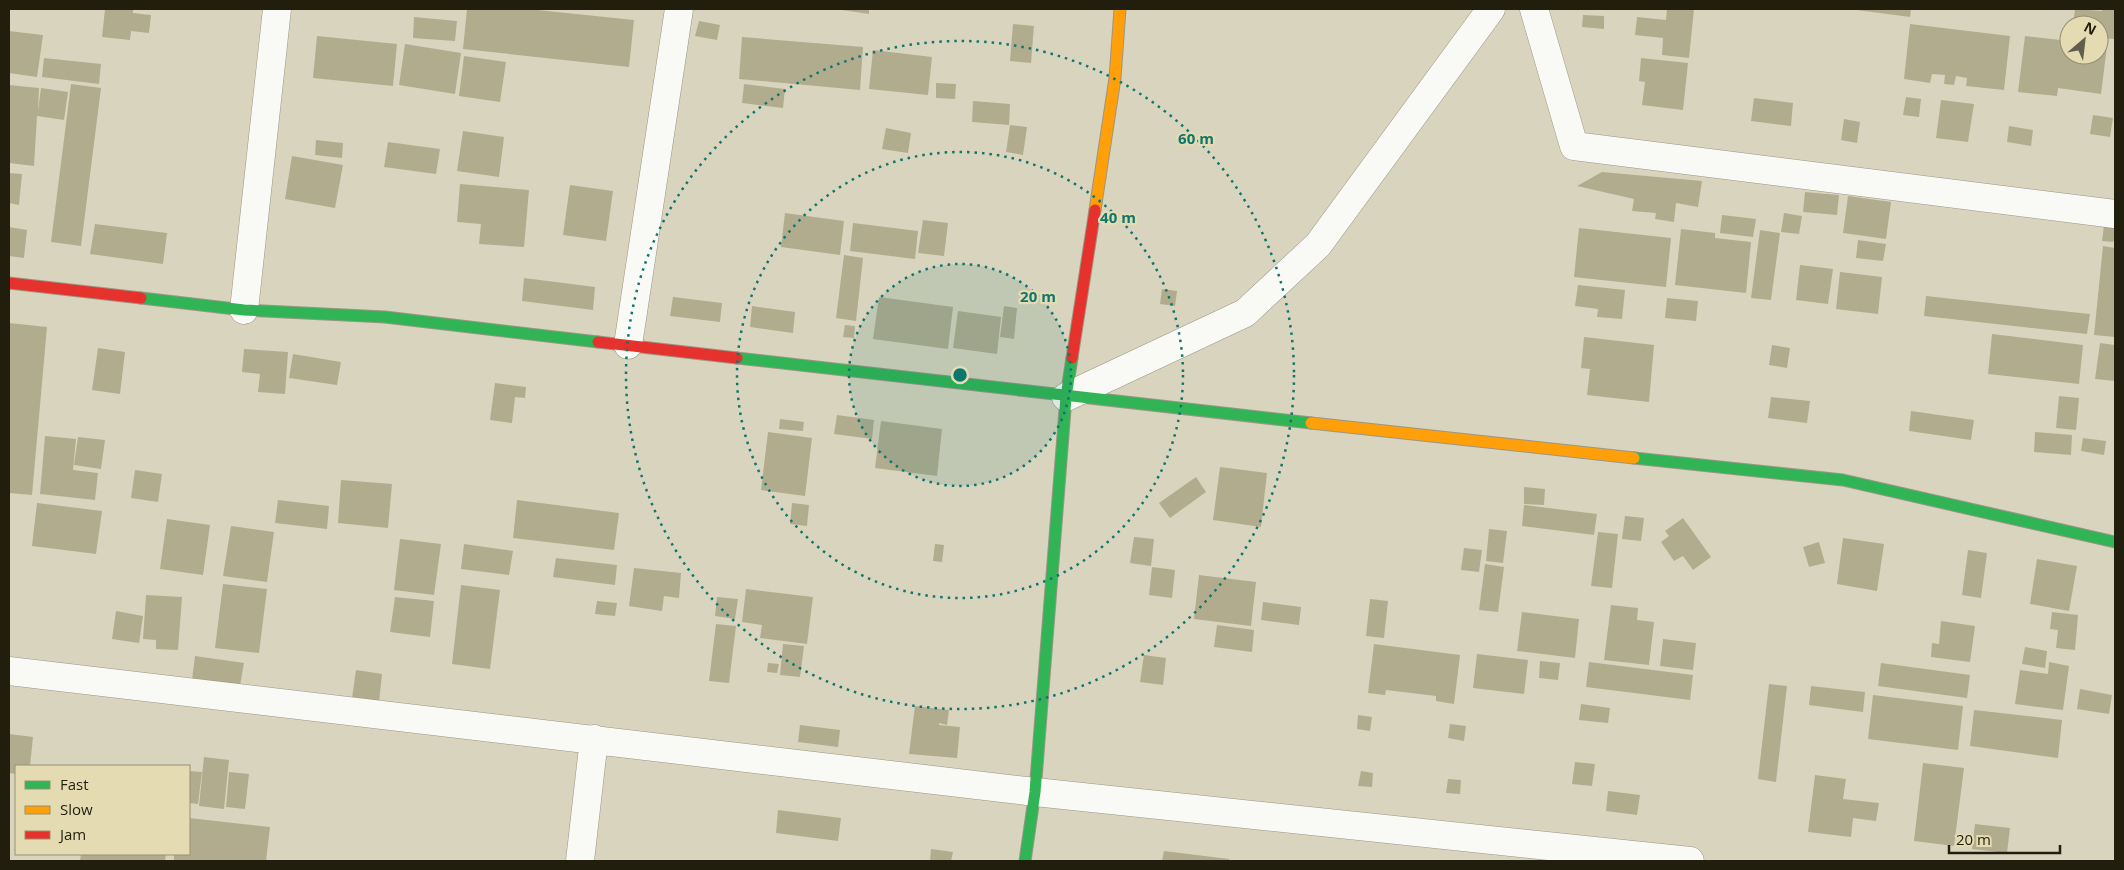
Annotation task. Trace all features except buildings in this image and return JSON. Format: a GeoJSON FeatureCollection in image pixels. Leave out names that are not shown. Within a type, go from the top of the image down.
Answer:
{"type":"FeatureCollection","features":[{"type":"Feature","properties":{"kind":"street"},"geometry":{"type":"LineString","coordinates":[[244,310],[277,9]]}},
{"type":"Feature","properties":{"kind":"street"},"geometry":{"type":"LineString","coordinates":[[628,345],[679,9]]}},
{"type":"Feature","properties":{"kind":"street"},"geometry":{"type":"LineString","coordinates":[[1025,861],[1036,792],[1066,397],[1115,78],[1120,9]]}},
{"type":"Feature","properties":{"kind":"street"},"geometry":{"type":"LineString","coordinates":[[1066,397],[1244,314],[1318,245],[1491,9]]}},
{"type":"Feature","properties":{"kind":"street"},"geometry":{"type":"LineString","coordinates":[[1534,9],[1574,146],[2115,214]]}},
{"type":"Feature","properties":{"kind":"street"},"geometry":{"type":"LineString","coordinates":[[9,283],[244,310],[385,317],[1066,397],[1843,480],[2115,542]]}},
{"type":"Feature","properties":{"kind":"street"},"geometry":{"type":"LineString","coordinates":[[9,671],[1036,792],[1690,861]]}},
{"type":"Feature","properties":{"kind":"street"},"geometry":{"type":"LineString","coordinates":[[580,861],[594,739]]}},
{"type":"Feature","properties":{"kind":"traffic: fast"},"geometry":{"type":"LineString","coordinates":[[141,298],[244,310],[385,317],[598,342]]}},
{"type":"Feature","properties":{"kind":"traffic: fast"},"geometry":{"type":"LineString","coordinates":[[737,358],[1311,423]]}},
{"type":"Feature","properties":{"kind":"traffic: fast"},"geometry":{"type":"LineString","coordinates":[[1025,861],[1035,792],[1066,397],[1072,358]]}},
{"type":"Feature","properties":{"kind":"traffic: fast"},"geometry":{"type":"LineString","coordinates":[[1634,458],[1843,480],[2115,542]]}},
{"type":"Feature","properties":{"kind":"traffic: slow"},"geometry":{"type":"LineString","coordinates":[[1095,210],[1115,78],[1120,9]]}},
{"type":"Feature","properties":{"kind":"traffic: slow"},"geometry":{"type":"LineString","coordinates":[[1311,423],[1634,458]]}},
{"type":"Feature","properties":{"kind":"traffic: jam"},"geometry":{"type":"LineString","coordinates":[[1072,358],[1095,210]]}},
{"type":"Feature","properties":{"kind":"traffic: jam"},"geometry":{"type":"LineString","coordinates":[[9,283],[141,298]]}},
{"type":"Feature","properties":{"kind":"traffic: jam"},"geometry":{"type":"LineString","coordinates":[[598,342],[737,358]]}}]}
